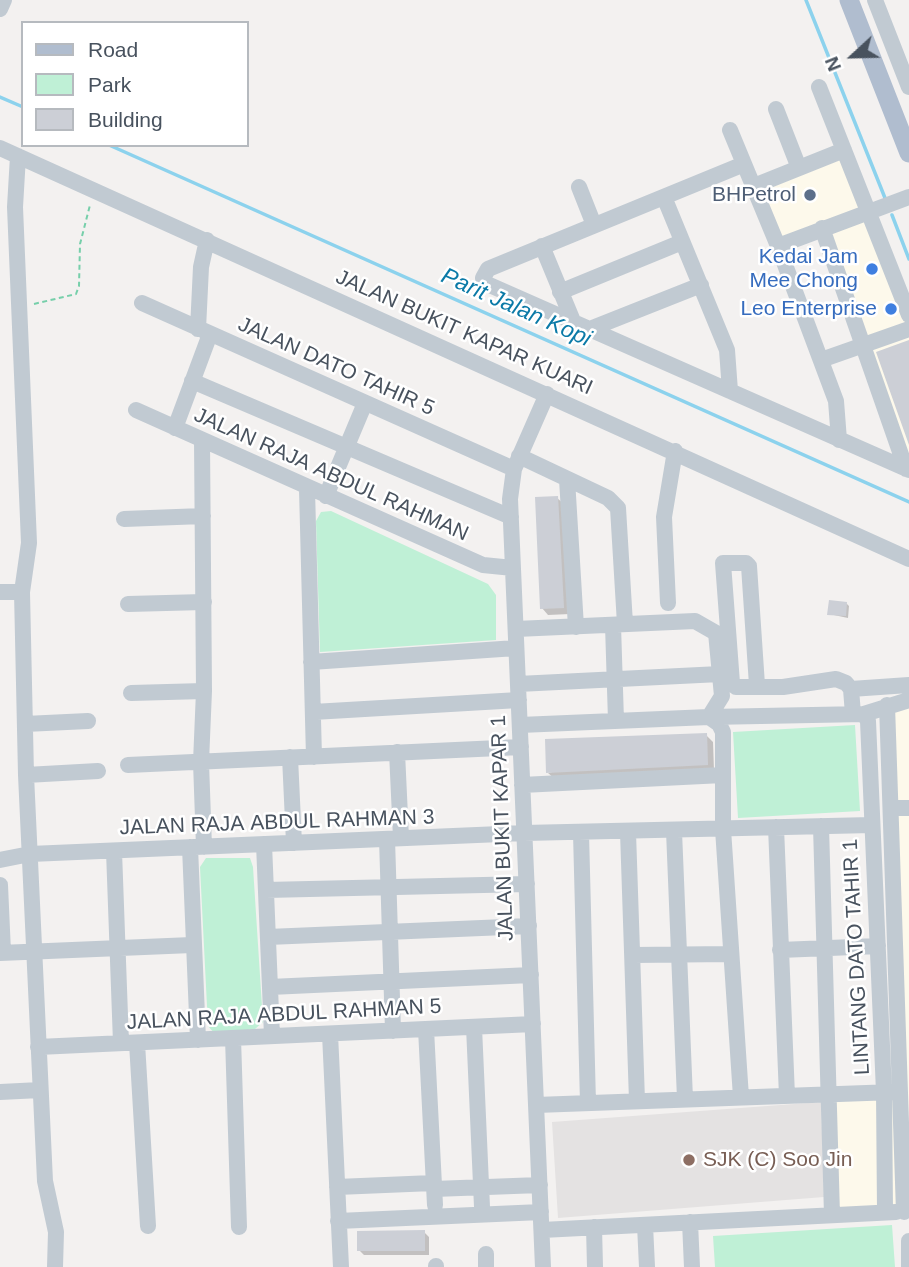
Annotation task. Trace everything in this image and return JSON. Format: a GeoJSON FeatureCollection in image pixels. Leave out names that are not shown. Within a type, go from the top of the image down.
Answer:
{"type":"FeatureCollection","features":[{"type":"Feature","properties":{"kind":"main road"},"geometry":{"type":"LineString","coordinates":[[849,0],[909,153]]}},
{"type":"Feature","properties":{"kind":"street"},"geometry":{"type":"LineString","coordinates":[[0,9],[4,0]]}},
{"type":"Feature","properties":{"kind":"street"},"geometry":{"type":"LineString","coordinates":[[874,0],[909,87]]}},
{"type":"Feature","properties":{"kind":"street"},"geometry":{"type":"LineString","coordinates":[[819,87],[844,150],[876,208],[909,315]]}},
{"type":"Feature","properties":{"kind":"street"},"geometry":{"type":"LineString","coordinates":[[776,109],[799,168]]}},
{"type":"Feature","properties":{"kind":"street"},"geometry":{"type":"LineString","coordinates":[[730,130],[778,246],[836,401],[839,440]]}},
{"type":"Feature","properties":{"kind":"street","name":"JALAN BUKIT KAPAR KUARI"},"geometry":{"type":"LineString","coordinates":[[0,148],[909,559]]}},
{"type":"Feature","properties":{"kind":"street"},"geometry":{"type":"LineString","coordinates":[[754,186],[844,150]]}},
{"type":"Feature","properties":{"kind":"street"},"geometry":{"type":"LineString","coordinates":[[18,156],[15,190],[29,542],[22,592],[26,775],[45,1181],[56,1232],[55,1267]]}},
{"type":"Feature","properties":{"kind":"street"},"geometry":{"type":"LineString","coordinates":[[744,164],[488,269],[483,278],[485,283],[907,470]]}},
{"type":"Feature","properties":{"kind":"street"},"geometry":{"type":"LineString","coordinates":[[579,187],[594,225]]}},
{"type":"Feature","properties":{"kind":"street"},"geometry":{"type":"LineString","coordinates":[[664,197],[727,350],[730,391]]}},
{"type":"Feature","properties":{"kind":"street"},"geometry":{"type":"LineString","coordinates":[[778,246],[904,199]]}},
{"type":"Feature","properties":{"kind":"street"},"geometry":{"type":"LineString","coordinates":[[822,228],[907,470]]}},
{"type":"Feature","properties":{"kind":"street"},"geometry":{"type":"LineString","coordinates":[[175,428],[192,381],[204,331],[201,267],[207,240]]}},
{"type":"Feature","properties":{"kind":"street"},"geometry":{"type":"LineString","coordinates":[[560,292],[682,242]]}},
{"type":"Feature","properties":{"kind":"street"},"geometry":{"type":"LineString","coordinates":[[542,246],[573,321]]}},
{"type":"Feature","properties":{"kind":"street"},"geometry":{"type":"LineString","coordinates":[[590,329],[701,285]]}},
{"type":"Feature","properties":{"kind":"street","name":"JALAN DATO TAHIR 5"},"geometry":{"type":"LineString","coordinates":[[142,303],[365,403],[517,463],[567,479],[608,498],[618,508],[619,624]]}},
{"type":"Feature","properties":{"kind":"street"},"geometry":{"type":"LineString","coordinates":[[821,360],[909,329]]}},
{"type":"Feature","properties":{"kind":"street"},"geometry":{"type":"LineString","coordinates":[[192,381],[511,517]]}},
{"type":"Feature","properties":{"kind":"street","name":"JALAN BUKIT KAPAR 1"},"geometry":{"type":"LineString","coordinates":[[543,1267],[511,517],[517,463],[547,394]]}},
{"type":"Feature","properties":{"kind":"street"},"geometry":{"type":"LineString","coordinates":[[326,496],[365,403]]}},
{"type":"Feature","properties":{"kind":"street","name":"JALAN RAJA ABDUL RAHMAN"},"geometry":{"type":"LineString","coordinates":[[136,410],[307,489],[482,565],[513,568]]}},
{"type":"Feature","properties":{"kind":"street"},"geometry":{"type":"LineString","coordinates":[[198,1040],[192,945],[204,691],[202,441]]}},
{"type":"Feature","properties":{"kind":"street"},"geometry":{"type":"LineString","coordinates":[[668,603],[664,517],[675,452]]}},
{"type":"Feature","properties":{"kind":"street"},"geometry":{"type":"LineString","coordinates":[[567,479],[576,626]]}},
{"type":"Feature","properties":{"kind":"street"},"geometry":{"type":"LineString","coordinates":[[307,489],[314,757]]}},
{"type":"Feature","properties":{"kind":"street"},"geometry":{"type":"LineString","coordinates":[[124,520],[203,516]]}},
{"type":"Feature","properties":{"kind":"street"},"geometry":{"type":"LineString","coordinates":[[757,685],[749,566],[739,561],[728,561],[723,563],[732,683],[736,687],[783,687],[836,679],[846,682],[851,689],[909,685]]}},
{"type":"Feature","properties":{"kind":"street"},"geometry":{"type":"LineString","coordinates":[[0,592],[22,592]]}},
{"type":"Feature","properties":{"kind":"street"},"geometry":{"type":"LineString","coordinates":[[128,604],[204,602]]}},
{"type":"Feature","properties":{"kind":"street"},"geometry":{"type":"LineString","coordinates":[[726,605],[750,602]]}},
{"type":"Feature","properties":{"kind":"street"},"geometry":{"type":"LineString","coordinates":[[516,629],[695,621],[716,633],[722,696],[709,717]]}},
{"type":"Feature","properties":{"kind":"street"},"geometry":{"type":"LineString","coordinates":[[616,721],[614,679],[619,624]]}},
{"type":"Feature","properties":{"kind":"street"},"geometry":{"type":"LineString","coordinates":[[731,645],[753,644]]}},
{"type":"Feature","properties":{"kind":"street"},"geometry":{"type":"LineString","coordinates":[[312,662],[516,648]]}},
{"type":"Feature","properties":{"kind":"street"},"geometry":{"type":"LineString","coordinates":[[313,712],[518,692],[614,679],[720,674]]}},
{"type":"Feature","properties":{"kind":"street","name":"LINTANG DATO TAHIR 1"},"geometry":{"type":"LineString","coordinates":[[851,689],[858,714],[868,721],[878,946],[898,1094],[885,1211]]}},
{"type":"Feature","properties":{"kind":"street"},"geometry":{"type":"LineString","coordinates":[[131,693],[204,691]]}},
{"type":"Feature","properties":{"kind":"street"},"geometry":{"type":"LineString","coordinates":[[520,725],[858,714],[909,700]]}},
{"type":"Feature","properties":{"kind":"street"},"geometry":{"type":"LineString","coordinates":[[542,1230],[906,1212],[898,1094],[903,999],[901,912],[891,808],[887,705]]}},
{"type":"Feature","properties":{"kind":"street"},"geometry":{"type":"LineString","coordinates":[[709,717],[719,724],[723,732],[723,829],[741,1097]]}},
{"type":"Feature","properties":{"kind":"street"},"geometry":{"type":"LineString","coordinates":[[25,724],[88,721]]}},
{"type":"Feature","properties":{"kind":"street"},"geometry":{"type":"LineString","coordinates":[[128,765],[521,747]]}},
{"type":"Feature","properties":{"kind":"street"},"geometry":{"type":"LineString","coordinates":[[393,1031],[388,887],[394,839],[397,752]]}},
{"type":"Feature","properties":{"kind":"street"},"geometry":{"type":"LineString","coordinates":[[290,757],[294,843]]}},
{"type":"Feature","properties":{"kind":"street"},"geometry":{"type":"LineString","coordinates":[[26,775],[98,771]]}},
{"type":"Feature","properties":{"kind":"street"},"geometry":{"type":"LineString","coordinates":[[522,785],[723,775]]}},
{"type":"Feature","properties":{"kind":"street"},"geometry":{"type":"LineString","coordinates":[[891,808],[909,808]]}},
{"type":"Feature","properties":{"kind":"street","name":"JALAN RAJA ABDUL RAHMAN 3"},"geometry":{"type":"LineString","coordinates":[[0,860],[30,854],[524,833],[872,825]]}},
{"type":"Feature","properties":{"kind":"street"},"geometry":{"type":"LineString","coordinates":[[821,826],[832,1215]]}},
{"type":"Feature","properties":{"kind":"street"},"geometry":{"type":"LineString","coordinates":[[775,828],[787,1096]]}},
{"type":"Feature","properties":{"kind":"street"},"geometry":{"type":"LineString","coordinates":[[674,831],[685,1099]]}},
{"type":"Feature","properties":{"kind":"street"},"geometry":{"type":"LineString","coordinates":[[628,832],[637,1101]]}},
{"type":"Feature","properties":{"kind":"street"},"geometry":{"type":"LineString","coordinates":[[582,833],[588,1103]]}},
{"type":"Feature","properties":{"kind":"street"},"geometry":{"type":"LineString","coordinates":[[264,844],[272,1036]]}},
{"type":"Feature","properties":{"kind":"street"},"geometry":{"type":"LineString","coordinates":[[114,851],[118,947],[148,1226]]}},
{"type":"Feature","properties":{"kind":"street"},"geometry":{"type":"LineString","coordinates":[[266,890],[527,884]]}},
{"type":"Feature","properties":{"kind":"street"},"geometry":{"type":"LineString","coordinates":[[0,885],[1,953],[192,945]]}},
{"type":"Feature","properties":{"kind":"street"},"geometry":{"type":"LineString","coordinates":[[268,937],[528,926]]}},
{"type":"Feature","properties":{"kind":"street"},"geometry":{"type":"LineString","coordinates":[[780,950],[878,946]]}},
{"type":"Feature","properties":{"kind":"street"},"geometry":{"type":"LineString","coordinates":[[633,955],[731,954]]}},
{"type":"Feature","properties":{"kind":"street"},"geometry":{"type":"LineString","coordinates":[[270,987],[531,975]]}},
{"type":"Feature","properties":{"kind":"street","name":"JALAN RAJA ABDUL RAHMAN 5"},"geometry":{"type":"LineString","coordinates":[[38,1047],[533,1024]]}},
{"type":"Feature","properties":{"kind":"street"},"geometry":{"type":"LineString","coordinates":[[474,1027],[482,1207]]}},
{"type":"Feature","properties":{"kind":"street"},"geometry":{"type":"LineString","coordinates":[[426,1029],[434,1192]]}},
{"type":"Feature","properties":{"kind":"street"},"geometry":{"type":"LineString","coordinates":[[330,1034],[341,1267]]}},
{"type":"Feature","properties":{"kind":"street"},"geometry":{"type":"LineString","coordinates":[[233,1038],[239,1227]]}},
{"type":"Feature","properties":{"kind":"street"},"geometry":{"type":"LineString","coordinates":[[0,1092],[40,1090]]}},
{"type":"Feature","properties":{"kind":"street"},"geometry":{"type":"LineString","coordinates":[[536,1105],[898,1094]]}},
{"type":"Feature","properties":{"kind":"street"},"geometry":{"type":"LineString","coordinates":[[337,1187],[434,1192],[540,1185]]}},
{"type":"Feature","properties":{"kind":"street"},"geometry":{"type":"LineString","coordinates":[[338,1221],[541,1212]]}},
{"type":"Feature","properties":{"kind":"street"},"geometry":{"type":"LineString","coordinates":[[690,1222],[692,1267]]}},
{"type":"Feature","properties":{"kind":"street"},"geometry":{"type":"LineString","coordinates":[[645,1225],[647,1267]]}},
{"type":"Feature","properties":{"kind":"street"},"geometry":{"type":"LineString","coordinates":[[594,1227],[595,1267]]}},
{"type":"Feature","properties":{"kind":"street"},"geometry":{"type":"LineString","coordinates":[[909,1241],[909,1267]]}},
{"type":"Feature","properties":{"kind":"path"},"geometry":{"type":"LineString","coordinates":[[19,306],[76,294],[79,286],[82,229],[95,189]]}},
{"type":"Feature","properties":{"kind":"shaded area"},"geometry":{"type":"Polygon","coordinates":[[[841,154],[909,326],[909,466],[823,224],[781,241],[759,188],[841,154]]]}},
{"type":"Feature","properties":{"kind":"shaded area"},"geometry":{"type":"Polygon","coordinates":[[[909,703],[909,1208],[835,1211],[831,1099],[904,1094],[891,708],[909,703]]]}},
{"type":"Feature","properties":{"kind":"shaded area","name":"SJK (C) Soo Jin"},"geometry":{"type":"Polygon","coordinates":[[[821,1102],[824,1197],[558,1218],[552,1122],[821,1102]]]}},
{"type":"Feature","properties":{"kind":"green space"},"geometry":{"type":"Polygon","coordinates":[[[331,511],[488,584],[496,595],[496,640],[320,652],[316,521],[321,512],[331,511]]]}},
{"type":"Feature","properties":{"kind":"green space"},"geometry":{"type":"Polygon","coordinates":[[[855,725],[860,811],[738,818],[733,732],[855,725]]]}},
{"type":"Feature","properties":{"kind":"green space"},"geometry":{"type":"Polygon","coordinates":[[[206,858],[250,858],[253,867],[263,1022],[255,1029],[215,1034],[208,1026],[200,867],[206,858]]]}},
{"type":"Feature","properties":{"kind":"green space"},"geometry":{"type":"Polygon","coordinates":[[[892,1225],[895,1267],[715,1267],[713,1236],[892,1225]]]}},
{"type":"Feature","properties":{"kind":"building"},"geometry":{"type":"Polygon","coordinates":[[[909,340],[909,445],[876,352],[909,340]]]}},
{"type":"Feature","properties":{"kind":"building"},"geometry":{"type":"Polygon","coordinates":[[[558,496],[564,608],[540,609],[535,497],[558,496]]]}},
{"type":"Feature","properties":{"kind":"building"},"geometry":{"type":"Polygon","coordinates":[[[829,600],[847,602],[846,616],[827,615],[829,600]]]}},
{"type":"Feature","properties":{"kind":"building"},"geometry":{"type":"Polygon","coordinates":[[[707,733],[708,765],[546,773],[545,739],[707,733]]]}},
{"type":"Feature","properties":{"kind":"building"},"geometry":{"type":"Polygon","coordinates":[[[425,1230],[425,1251],[357,1251],[357,1231],[425,1230]]]}},
{"type":"Feature","properties":{"kind":"waterway"},"geometry":{"type":"LineString","coordinates":[[806,0],[885,198]]}},
{"type":"Feature","properties":{"kind":"waterway","name":"Parit Jalan Kopi"},"geometry":{"type":"LineString","coordinates":[[0,97],[21,106]]}},
{"type":"Feature","properties":{"kind":"waterway","name":"Parit Jalan Kopi"},"geometry":{"type":"LineString","coordinates":[[113,147],[909,502]]}},
{"type":"Feature","properties":{"kind":"waterway"},"geometry":{"type":"LineString","coordinates":[[892,215],[909,259]]}},
{"type":"Feature","properties":{"kind":"place","name":"BHPetrol"},"geometry":{"type":"Point","coordinates":[810,195]}},
{"type":"Feature","properties":{"kind":"place","name":"Kedai Jam Mee Chong"},"geometry":{"type":"Point","coordinates":[872,269]}},
{"type":"Feature","properties":{"kind":"place","name":"Leo Enterprise"},"geometry":{"type":"Point","coordinates":[891,309]}},
{"type":"Feature","properties":{"kind":"place","name":"SJK (C) Soo Jin"},"geometry":{"type":"Point","coordinates":[689,1160]}}]}
